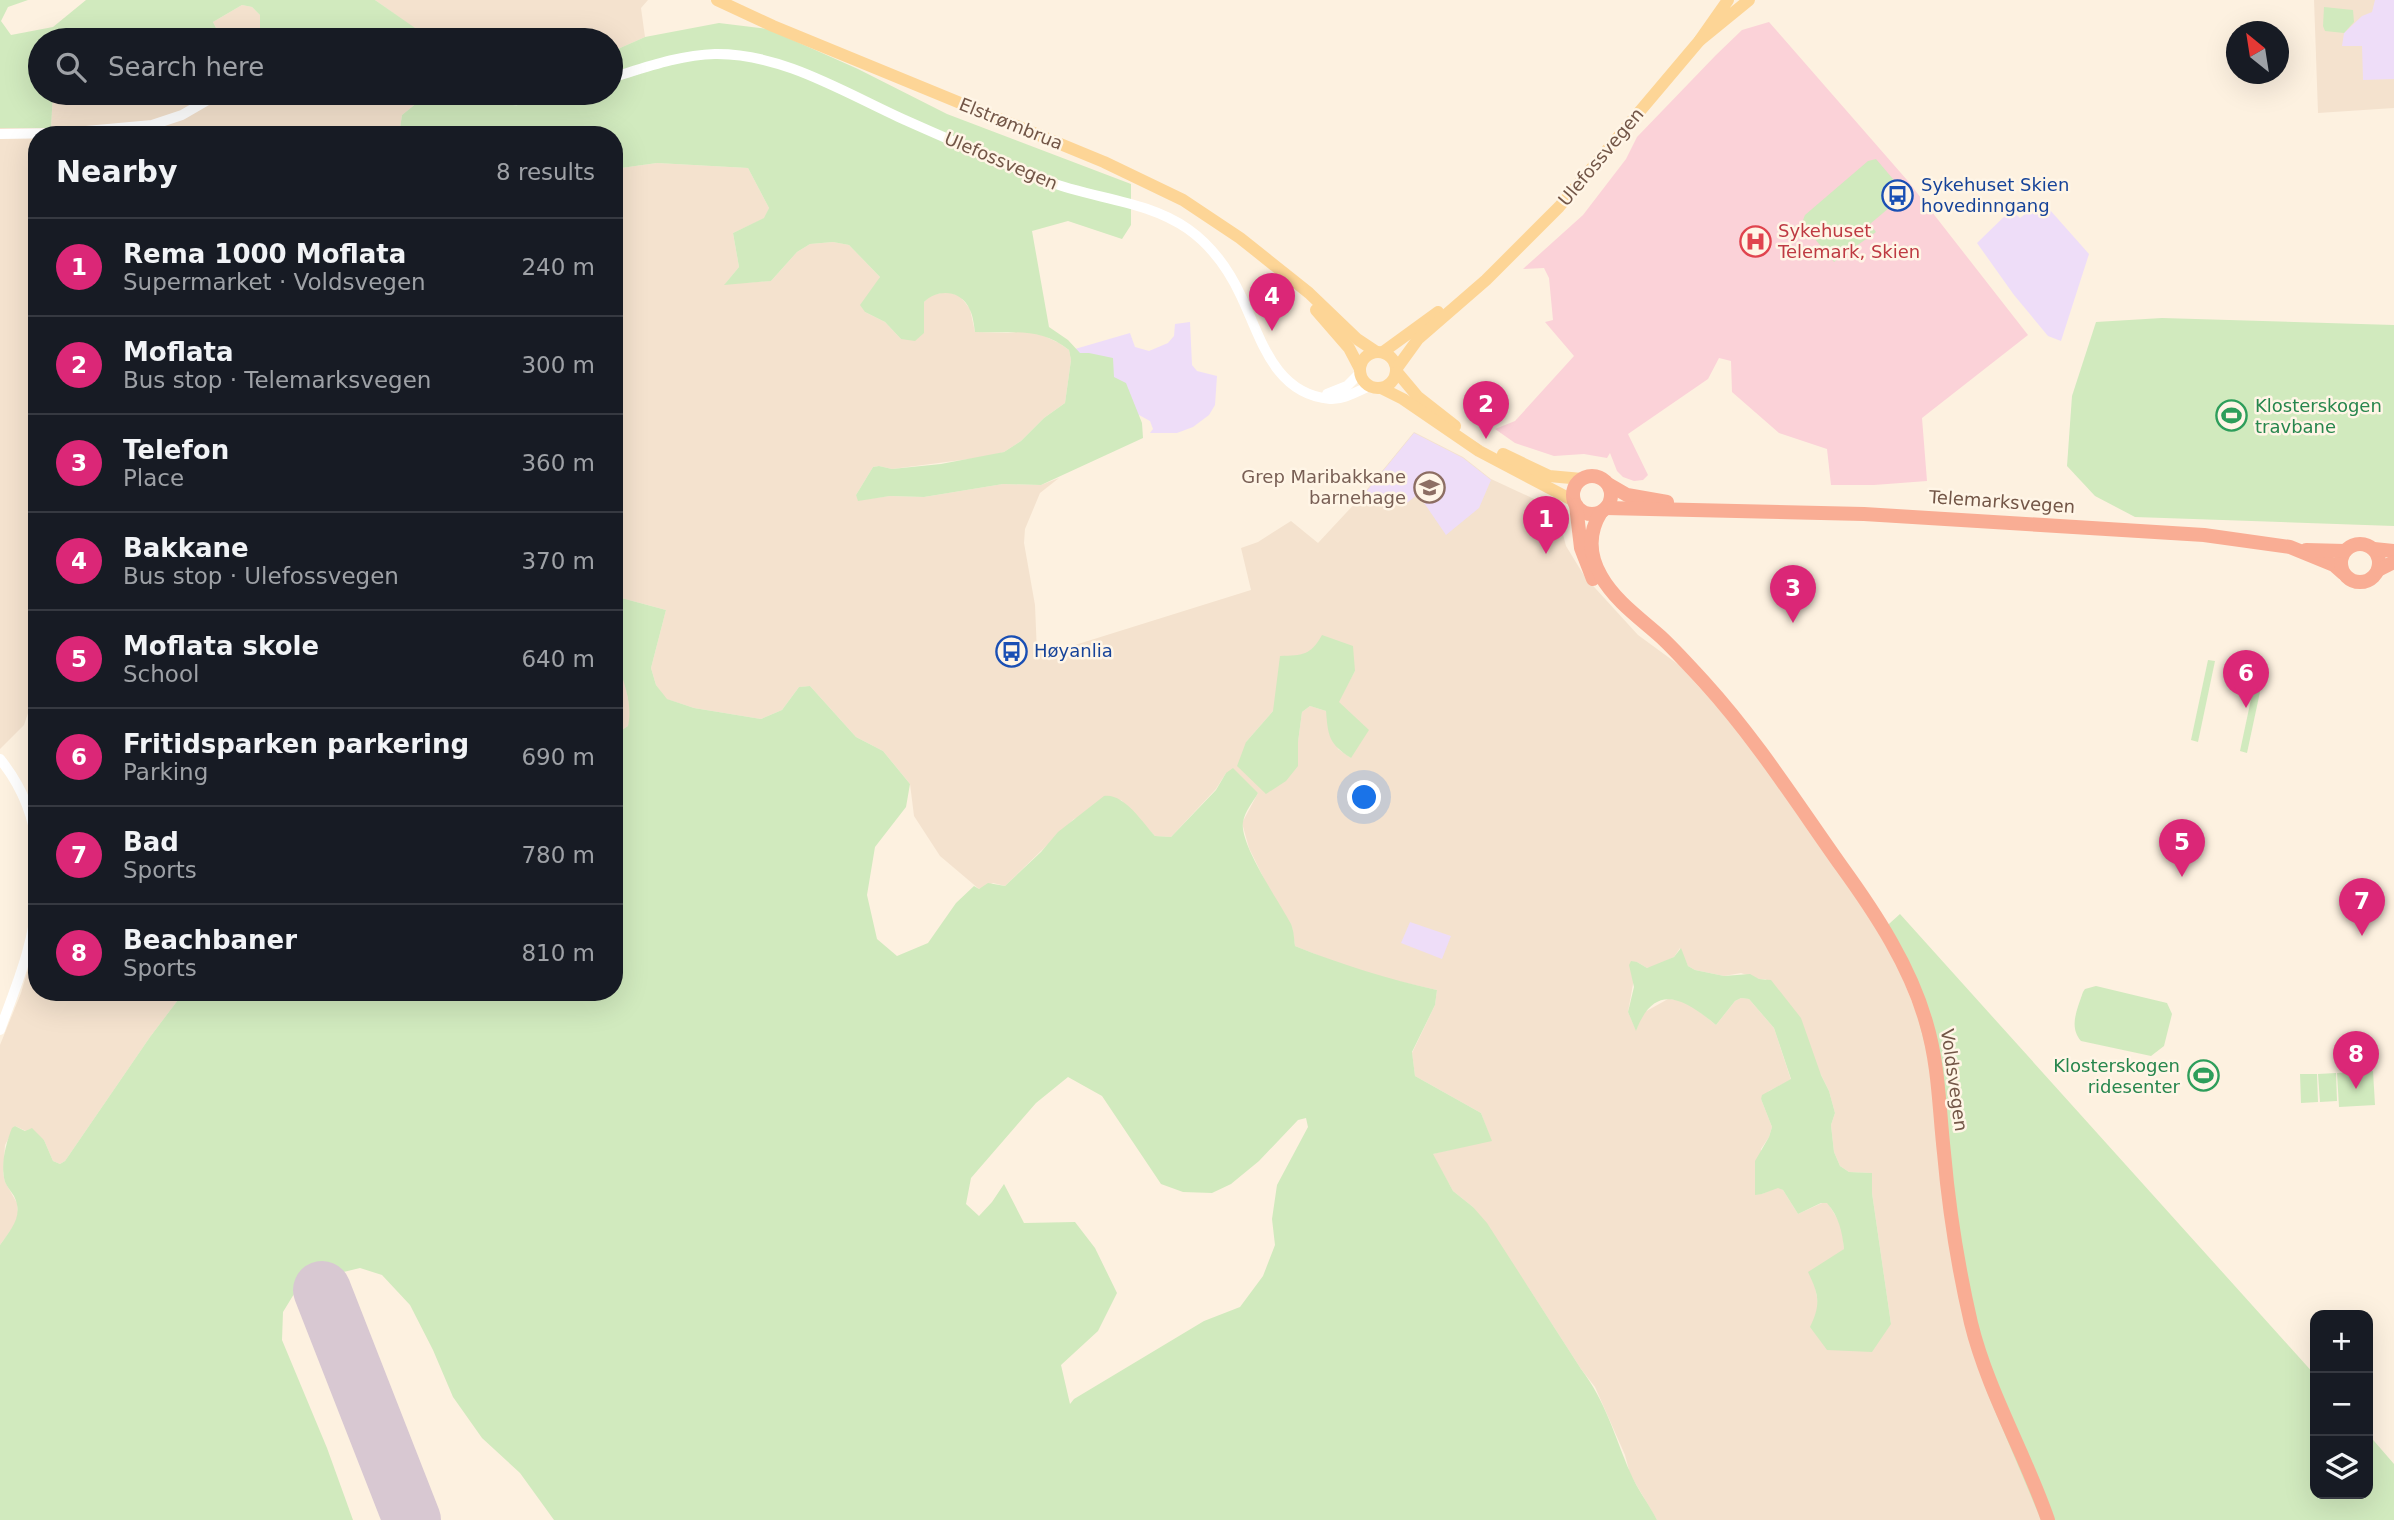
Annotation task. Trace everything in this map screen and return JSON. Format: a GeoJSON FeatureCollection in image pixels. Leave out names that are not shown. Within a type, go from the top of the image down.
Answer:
{"type":"FeatureCollection","features":[{"type":"Feature","properties":{"kind":"highway"},"geometry":{"type":"LineString","coordinates":[[1596,476],[1608,484],[1611,498],[1604,510],[1588,514],[1575,503],[1574,491],[1582,479],[1596,476]]}},
{"type":"Feature","properties":{"kind":"highway","name":"Telemarksvegen"},"geometry":{"type":"LineString","coordinates":[[1608,484],[1636,497],[1706,509]]}},
{"type":"Feature","properties":{"kind":"highway","name":"Voldsvegen"},"geometry":{"type":"LineString","coordinates":[[1575,503],[1583,556],[1595,582],[1627,619],[1671,655],[1684,662]]}},
{"type":"Feature","properties":{"kind":"highway","name":"Telemarksvegen"},"geometry":{"type":"LineString","coordinates":[[1604,510],[1706,509],[1864,514],[2154,531],[2240,539],[2294,549],[2345,551],[2352,545],[2361,543],[2374,549],[2394,551]]}},
{"type":"Feature","properties":{"kind":"highway","name":"Voldsvegen"},"geometry":{"type":"LineString","coordinates":[[1604,510],[1592,528],[1591,536],[1593,557],[1603,580],[1622,602],[1676,651],[1737,723],[1883,928],[1911,982],[1933,1049],[1952,1224],[1972,1326],[1997,1402],[2048,1520]]}},
{"type":"Feature","properties":{"kind":"highway","name":"Telemarksvegen"},"geometry":{"type":"LineString","coordinates":[[2294,549],[2334,565],[2358,582],[2370,579],[2378,570],[2394,562]]}},
{"type":"Feature","properties":{"kind":"highway"},"geometry":{"type":"LineString","coordinates":[[2374,549],[2379,559],[2378,570]]}},
{"type":"Feature","properties":{"kind":"highway"},"geometry":{"type":"LineString","coordinates":[[2343,573],[2341,559],[2345,551]]}},
{"type":"Feature","properties":{"kind":"main road","name":"Elstrømbrua"},"geometry":{"type":"LineString","coordinates":[[717,0],[773,26],[1132,175],[1182,200],[1220,224],[1309,293],[1357,339],[1379,351]]}},
{"type":"Feature","properties":{"kind":"main road","name":"Ulefossvegen"},"geometry":{"type":"LineString","coordinates":[[1397,370],[1418,339],[1486,280],[1559,207],[1700,40],[1728,0]]}},
{"type":"Feature","properties":{"kind":"main road","name":"Ulefossvegen"},"geometry":{"type":"LineString","coordinates":[[1700,40],[1749,0]]}},
{"type":"Feature","properties":{"kind":"main road","name":"Ulefossvegen"},"geometry":{"type":"LineString","coordinates":[[1379,351],[1407,336],[1497,268]]}},
{"type":"Feature","properties":{"kind":"main road","name":"Elstrømbrua"},"geometry":{"type":"LineString","coordinates":[[1288,277],[1349,348],[1360,371]]}},
{"type":"Feature","properties":{"kind":"main road"},"geometry":{"type":"LineString","coordinates":[[1575,503],[1479,451],[1403,399],[1363,380],[1360,371],[1364,357],[1379,351],[1391,356],[1397,370],[1418,397],[1464,433],[1549,476],[1582,479]]}},
{"type":"Feature","properties":{"kind":"main road"},"geometry":{"type":"LineString","coordinates":[[1375,387],[1390,384],[1397,370]]}},
{"type":"Feature","properties":{"kind":"street","name":"Ulefossvegen"},"geometry":{"type":"LineString","coordinates":[[623,74],[699,55],[730,54],[758,58],[804,74],[1065,188],[1164,215],[1189,230],[1211,250],[1240,294],[1277,370],[1292,386],[1314,395]]}},
{"type":"Feature","properties":{"kind":"street"},"geometry":{"type":"LineString","coordinates":[[141,126],[182,115],[199,105]]}},
{"type":"Feature","properties":{"kind":"street"},"geometry":{"type":"LineString","coordinates":[[0,134],[28,134]]}},
{"type":"Feature","properties":{"kind":"street"},"geometry":{"type":"LineString","coordinates":[[1314,395],[1338,391],[1347,386],[1360,371]]}},
{"type":"Feature","properties":{"kind":"street"},"geometry":{"type":"LineString","coordinates":[[1314,395],[1340,398],[1375,387]]}},
{"type":"Feature","properties":{"kind":"street"},"geometry":{"type":"LineString","coordinates":[[0,759],[28,810]]}},
{"type":"Feature","properties":{"kind":"street"},"geometry":{"type":"LineString","coordinates":[[0,1030],[28,948]]}},
{"type":"Feature","properties":{"kind":"shaded area"},"geometry":{"type":"Polygon","coordinates":[[[375,0],[648,0],[641,8],[645,37],[623,47],[623,28],[414,28],[375,0]]]}},
{"type":"Feature","properties":{"kind":"shaded area"},"geometry":{"type":"Polygon","coordinates":[[[2314,0],[2394,0],[2394,108],[2318,113],[2314,0]]]}},
{"type":"Feature","properties":{"kind":"shaded area"},"geometry":{"type":"Polygon","coordinates":[[[2375,0],[2394,0],[2394,79],[2363,80],[2362,46],[2342,46],[2344,33],[2362,16],[2372,12],[2375,0]]]}},
{"type":"Feature","properties":{"kind":"shaded area"},"geometry":{"type":"Polygon","coordinates":[[[242,5],[252,7],[260,15],[260,28],[216,28],[213,22],[242,5]]]}},
{"type":"Feature","properties":{"kind":"shaded area","name":"Sykehuset Telemark, Skien"},"geometry":{"type":"Polygon","coordinates":[[[1769,22],[1907,180],[2028,335],[1922,418],[1927,481],[1831,485],[1827,449],[1779,433],[1732,392],[1731,361],[1719,358],[1708,379],[1628,434],[1648,475],[1643,480],[1634,481],[1623,477],[1617,471],[1610,453],[1607,458],[1584,454],[1554,456],[1515,443],[1495,429],[1515,421],[1574,356],[1545,322],[1553,320],[1549,278],[1544,268],[1523,269],[1583,215],[1626,159],[1637,137],[1716,55],[1742,30],[1769,22]]]}},
{"type":"Feature","properties":{"kind":"shaded area"},"geometry":{"type":"Polygon","coordinates":[[[52,105],[414,105],[402,115],[400,126],[51,126],[52,105]]]}},
{"type":"Feature","properties":{"kind":"shaded area"},"geometry":{"type":"Polygon","coordinates":[[[0,128],[28,128],[28,713],[24,725],[0,749],[0,128]]]}},
{"type":"Feature","properties":{"kind":"shaded area"},"geometry":{"type":"Polygon","coordinates":[[[657,163],[748,168],[769,208],[765,218],[733,233],[739,267],[725,284],[771,281],[797,252],[810,244],[833,242],[849,245],[880,277],[865,312],[885,322],[901,339],[923,333],[924,302],[931,295],[947,292],[960,296],[970,309],[975,332],[1025,331],[1042,335],[1069,350],[1071,360],[1065,403],[1044,418],[1021,441],[1004,452],[985,457],[892,469],[873,467],[856,495],[859,500],[890,496],[924,497],[1003,484],[1041,485],[1059,478],[1040,493],[1025,529],[1024,543],[1035,605],[1037,653],[1059,650],[1251,590],[1241,548],[1258,542],[1291,521],[1318,543],[1359,499],[1414,432],[1463,457],[1491,479],[1543,503],[1558,515],[1566,546],[1585,577],[1638,635],[1679,665],[1738,730],[1864,907],[1899,969],[1923,1030],[2023,1473],[2041,1520],[1657,1520],[1630,1474],[1625,1455],[1595,1387],[1473,1207],[1453,1191],[1432,1154],[1491,1140],[1481,1113],[1415,1076],[1412,1053],[1435,1005],[1437,990],[1342,965],[1295,946],[1292,927],[1270,891],[1249,848],[1242,823],[1258,793],[1226,773],[1216,789],[1171,837],[1155,836],[1121,800],[1074,819],[1005,886],[993,883],[979,889],[940,856],[914,816],[910,784],[883,751],[856,737],[810,686],[799,687],[782,710],[761,719],[694,708],[666,699],[656,685],[651,668],[666,610],[623,598],[623,168],[657,163]],[[1317,645],[1306,654],[1273,711],[1246,742],[1298,766],[1302,712],[1310,706],[1326,711],[1338,749],[1351,758],[1338,702],[1355,671],[1317,645]],[[1680,948],[1674,957],[1656,966],[1647,968],[1637,962],[1628,1012],[1636,1030],[1643,1013],[1668,999],[1679,1000],[1695,1008],[1716,1025],[1735,1001],[1741,998],[1749,999],[1774,1028],[1791,1080],[1769,1091],[1761,1099],[1772,1127],[1761,1149],[1762,1194],[1778,1187],[1783,1190],[1798,1214],[1828,1203],[1842,1227],[1844,1249],[1815,1287],[1819,1308],[1891,1324],[1872,1193],[1872,1173],[1849,1172],[1840,1166],[1834,1152],[1831,1125],[1835,1113],[1821,1075],[1766,979],[1741,973],[1724,976],[1688,966],[1680,948]]]}},
{"type":"Feature","properties":{"kind":"shaded area"},"geometry":{"type":"Polygon","coordinates":[[[2042,201],[2089,254],[2061,341],[2048,336],[2014,295],[1977,243],[2011,210],[2020,218],[2042,201]]]}},
{"type":"Feature","properties":{"kind":"shaded area"},"geometry":{"type":"Polygon","coordinates":[[[1190,322],[1192,365],[1197,371],[1217,376],[1215,405],[1209,415],[1193,427],[1177,433],[1150,433],[1153,429],[1150,421],[1128,409],[1075,349],[1130,333],[1135,347],[1149,351],[1168,343],[1174,336],[1175,324],[1190,322]]]}},
{"type":"Feature","properties":{"kind":"shaded area","name":"Grep Maribakkane barnehage"},"geometry":{"type":"Polygon","coordinates":[[[1414,433],[1463,458],[1491,480],[1479,508],[1446,535],[1418,494],[1403,506],[1361,498],[1414,433]]]}},
{"type":"Feature","properties":{"kind":"shaded area"},"geometry":{"type":"Polygon","coordinates":[[[623,675],[631,715],[628,726],[623,729],[623,675]]]}},
{"type":"Feature","properties":{"kind":"shaded area"},"geometry":{"type":"Polygon","coordinates":[[[1410,922],[1451,936],[1442,959],[1401,943],[1410,922]]]}},
{"type":"Feature","properties":{"kind":"shaded area"},"geometry":{"type":"Polygon","coordinates":[[[28,969],[28,1001],[177,1001],[65,1161],[60,1164],[53,1161],[44,1140],[30,1129],[26,1131],[15,1126],[5,1145],[3,1173],[17,1203],[18,1214],[15,1224],[0,1245],[0,1045],[28,969]]]}},
{"type":"Feature","properties":{"kind":"green space"},"geometry":{"type":"Polygon","coordinates":[[[0,0],[28,0],[8,7],[1,21],[11,35],[28,32],[28,105],[52,105],[51,126],[0,128],[0,0]]]}},
{"type":"Feature","properties":{"kind":"green space"},"geometry":{"type":"Polygon","coordinates":[[[86,0],[375,0],[415,28],[260,28],[260,15],[252,7],[242,5],[213,22],[216,28],[48,28],[53,27],[86,0]]]}},
{"type":"Feature","properties":{"kind":"green space"},"geometry":{"type":"Polygon","coordinates":[[[2324,7],[2353,10],[2354,22],[2344,33],[2325,31],[2324,7]]]}},
{"type":"Feature","properties":{"kind":"green space"},"geometry":{"type":"Polygon","coordinates":[[[719,23],[768,29],[858,69],[947,114],[1131,184],[1131,225],[1122,239],[1068,221],[1032,231],[1049,327],[1068,340],[1080,353],[1113,358],[1114,377],[1126,383],[1142,423],[1143,438],[1041,485],[1003,484],[924,497],[890,496],[858,501],[856,495],[873,467],[892,469],[941,464],[1004,452],[1021,441],[1044,418],[1065,403],[1071,360],[1069,350],[1058,342],[1036,334],[975,332],[972,315],[966,303],[949,293],[936,295],[924,302],[924,333],[915,341],[901,339],[885,322],[865,312],[860,305],[880,277],[849,245],[833,242],[810,244],[797,252],[771,281],[724,285],[739,267],[733,233],[764,218],[769,208],[748,168],[657,163],[623,168],[623,126],[400,126],[402,115],[414,105],[623,105],[623,47],[645,37],[719,23]]]}},
{"type":"Feature","properties":{"kind":"green space"},"geometry":{"type":"Polygon","coordinates":[[[1876,159],[1899,186],[1896,202],[1870,224],[1876,232],[1834,262],[1805,227],[1805,215],[1868,161],[1876,159]]]}},
{"type":"Feature","properties":{"kind":"green space","name":"Klosterskogen travbane"},"geometry":{"type":"Polygon","coordinates":[[[2162,318],[2394,325],[2394,526],[2135,517],[2095,496],[2067,466],[2072,396],[2096,322],[2162,318]]]}},
{"type":"Feature","properties":{"kind":"green space"},"geometry":{"type":"Polygon","coordinates":[[[623,598],[666,610],[651,668],[656,685],[667,699],[694,708],[761,719],[782,710],[799,687],[810,686],[856,737],[883,751],[910,784],[906,807],[875,847],[867,895],[877,939],[897,956],[928,943],[956,903],[974,886],[979,889],[988,883],[1005,886],[1058,832],[1104,796],[1119,799],[1155,836],[1171,837],[1233,768],[1258,793],[1247,810],[1243,832],[1261,873],[1291,924],[1295,946],[1365,971],[1437,990],[1435,1005],[1412,1052],[1415,1076],[1481,1113],[1492,1141],[1433,1154],[1453,1191],[1487,1223],[1589,1381],[1603,1406],[1633,1478],[1657,1520],[554,1520],[520,1473],[482,1438],[453,1397],[410,1305],[382,1275],[360,1268],[319,1278],[294,1294],[283,1312],[282,1340],[327,1448],[353,1520],[0,1520],[0,1245],[12,1228],[18,1210],[14,1196],[5,1182],[3,1168],[12,1128],[15,1126],[25,1131],[32,1128],[44,1140],[53,1161],[60,1164],[65,1161],[177,1001],[623,1001],[623,729],[628,726],[628,697],[623,680],[623,598]],[[1068,1077],[1036,1103],[971,1178],[966,1204],[979,1216],[1004,1184],[1024,1223],[1075,1222],[1095,1248],[1117,1293],[1098,1331],[1061,1365],[1070,1404],[1074,1399],[1204,1321],[1240,1307],[1263,1276],[1275,1245],[1272,1219],[1277,1185],[1308,1127],[1306,1118],[1298,1120],[1259,1161],[1231,1184],[1212,1193],[1183,1192],[1161,1184],[1102,1096],[1068,1077]]]}},
{"type":"Feature","properties":{"kind":"green space"},"geometry":{"type":"Polygon","coordinates":[[[1322,635],[1353,646],[1355,671],[1339,702],[1369,730],[1351,758],[1331,739],[1326,711],[1310,706],[1302,712],[1298,766],[1286,781],[1266,794],[1237,766],[1246,742],[1273,711],[1280,656],[1310,651],[1322,635]]]}},
{"type":"Feature","properties":{"kind":"green space"},"geometry":{"type":"Polygon","coordinates":[[[2208,660],[2215,661],[2198,742],[2191,740],[2208,660]]]}},
{"type":"Feature","properties":{"kind":"green space"},"geometry":{"type":"Polygon","coordinates":[[[2257,671],[2264,673],[2247,753],[2240,751],[2257,671]]]}},
{"type":"Feature","properties":{"kind":"green space"},"geometry":{"type":"Polygon","coordinates":[[[1900,914],[2310,1369],[2310,1499],[2373,1499],[2373,1440],[2394,1464],[2394,1520],[2041,1520],[1987,1392],[1929,1060],[1913,999],[1880,932],[1900,914]]]}},
{"type":"Feature","properties":{"kind":"green space"},"geometry":{"type":"Polygon","coordinates":[[[1681,948],[1688,966],[1695,970],[1724,976],[1750,974],[1759,979],[1771,980],[1801,1018],[1835,1113],[1831,1125],[1834,1152],[1840,1166],[1849,1172],[1872,1173],[1872,1193],[1891,1324],[1872,1352],[1827,1350],[1810,1327],[1817,1300],[1808,1272],[1844,1249],[1839,1224],[1831,1208],[1827,1203],[1821,1203],[1798,1214],[1783,1190],[1778,1188],[1755,1195],[1755,1161],[1772,1127],[1761,1099],[1762,1095],[1791,1079],[1774,1028],[1749,999],[1741,998],[1735,1001],[1716,1025],[1682,1002],[1661,1000],[1652,1005],[1636,1031],[1628,1012],[1634,987],[1629,965],[1631,961],[1647,968],[1674,957],[1681,948]]]}},
{"type":"Feature","properties":{"kind":"green space"},"geometry":{"type":"Polygon","coordinates":[[[2096,986],[2167,1003],[2172,1014],[2164,1046],[2151,1056],[2081,1041],[2075,1029],[2077,1011],[2085,989],[2096,986]]]}},
{"type":"Feature","properties":{"kind":"green space"},"geometry":{"type":"Polygon","coordinates":[[[2373,1071],[2375,1105],[2339,1107],[2337,1073],[2373,1071]]]}},
{"type":"Feature","properties":{"kind":"green space"},"geometry":{"type":"Polygon","coordinates":[[[2336,1073],[2337,1101],[2320,1102],[2318,1074],[2336,1073]]]}},
{"type":"Feature","properties":{"kind":"green space"},"geometry":{"type":"Polygon","coordinates":[[[2300,1074],[2317,1074],[2318,1102],[2301,1103],[2300,1074]]]}},
{"type":"Feature","properties":{"kind":"taxiway"},"geometry":{"type":"LineString","coordinates":[[339,1333],[316,1317],[315,1307],[322,1299],[338,1304],[356,1351],[354,1371]]}},
{"type":"Feature","properties":{"kind":"runway"},"geometry":{"type":"LineString","coordinates":[[322,1290],[412,1520]]}},
{"type":"Feature","properties":{"kind":"place","name":"Sykehuset Skien hovedinngang"},"geometry":{"type":"Point","coordinates":[1898,195]}},
{"type":"Feature","properties":{"kind":"place","name":"Sykehuset Telemark, Skien"},"geometry":{"type":"Point","coordinates":[1755,241]}},
{"type":"Feature","properties":{"kind":"place","name":"Bakkane"},"geometry":{"type":"Point","coordinates":[1272,331]}},
{"type":"Feature","properties":{"kind":"place","name":"Klosterskogen travbane"},"geometry":{"type":"Point","coordinates":[2232,416]}},
{"type":"Feature","properties":{"kind":"place","name":"Moflata"},"geometry":{"type":"Point","coordinates":[1486,439]}},
{"type":"Feature","properties":{"kind":"place","name":"Grep Maribakkane barnehage"},"geometry":{"type":"Point","coordinates":[1429,487]}},
{"type":"Feature","properties":{"kind":"place","name":"Rema 1000 Moflata"},"geometry":{"type":"Point","coordinates":[1546,554]}},
{"type":"Feature","properties":{"kind":"place","name":"Telefon"},"geometry":{"type":"Point","coordinates":[1793,623]}},
{"type":"Feature","properties":{"kind":"place","name":"Høyanlia"},"geometry":{"type":"Point","coordinates":[1011,651]}},
{"type":"Feature","properties":{"kind":"place","name":"Fritidsparken parkering"},"geometry":{"type":"Point","coordinates":[2246,708]}},
{"type":"Feature","properties":{"kind":"place","name":"Moflata skole"},"geometry":{"type":"Point","coordinates":[2182,877]}},
{"type":"Feature","properties":{"kind":"place","name":"Bad"},"geometry":{"type":"Point","coordinates":[2362,936]}},
{"type":"Feature","properties":{"kind":"place","name":"Klosterskogen ridesenter"},"geometry":{"type":"Point","coordinates":[2203,1076]}},
{"type":"Feature","properties":{"kind":"place","name":"Beachbaner"},"geometry":{"type":"Point","coordinates":[2356,1089]}}]}
